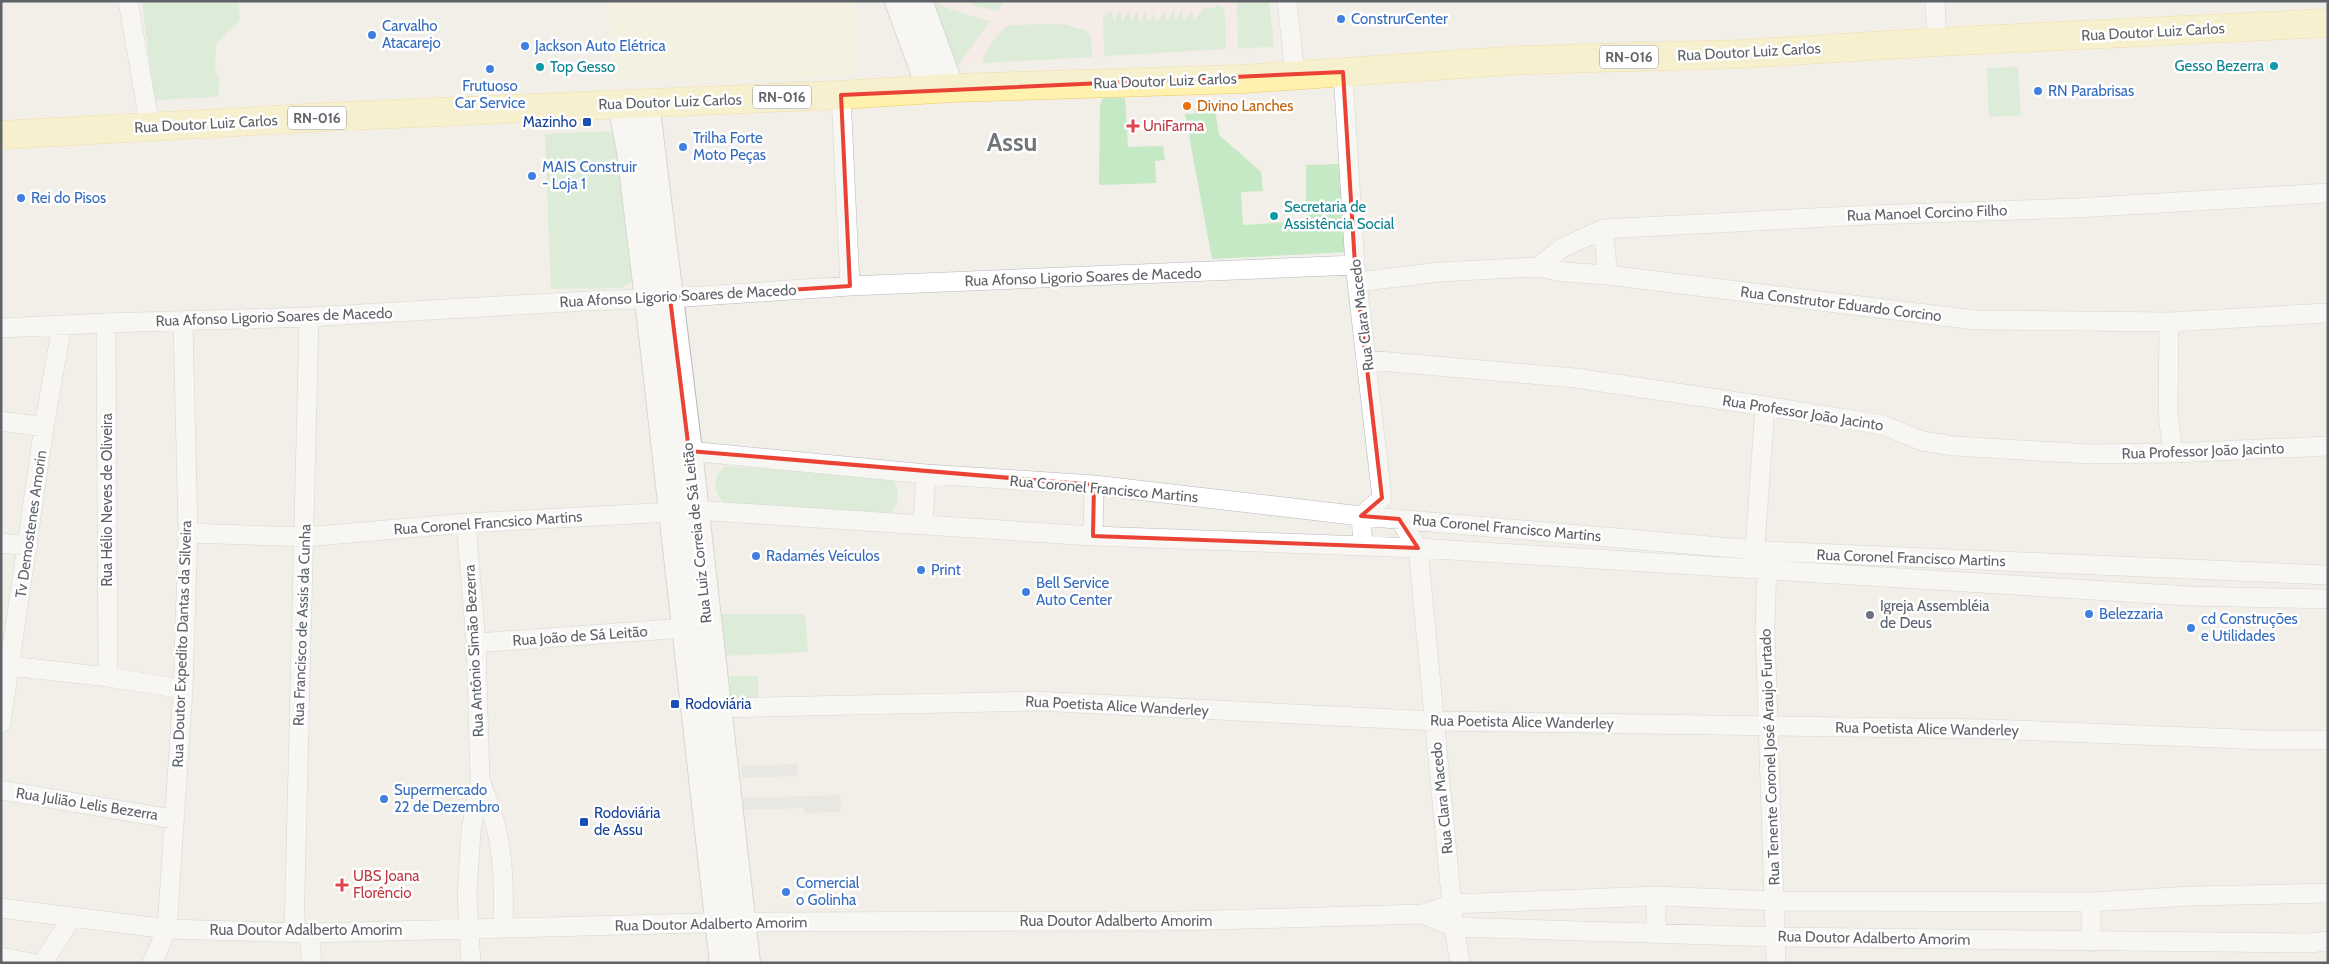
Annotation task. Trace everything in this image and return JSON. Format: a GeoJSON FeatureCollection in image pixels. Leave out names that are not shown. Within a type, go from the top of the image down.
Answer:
{"type":"FeatureCollection","features":[{"type":"Feature","properties":{"kind":"main road"},"geometry":{"type":"LineString","coordinates":[[898,1],[941,89]]}},
{"type":"Feature","properties":{"kind":"main road"},"geometry":{"type":"LineString","coordinates":[[919,1],[941,89]]}},
{"type":"Feature","properties":{"kind":"main road","name":"Rua Doutor Luiz Carlos"},"geometry":{"type":"LineString","coordinates":[[1,135],[941,89],[1242,79],[1522,60],[1741,54],[1937,42],[2328,23]]}},
{"type":"Feature","properties":{"kind":"main road","name":"Rua Luiz Correia de Sá Leitão"},"geometry":{"type":"LineString","coordinates":[[633,103],[630,151],[689,452],[683,511],[685,628],[730,923],[747,963]]}},
{"type":"Feature","properties":{"kind":"main road","name":"Rua Luiz Correia de Sá Leitão"},"geometry":{"type":"LineString","coordinates":[[659,299],[683,511],[716,708],[730,923],[723,963]]}},
{"type":"Feature","properties":{"kind":"street"},"geometry":{"type":"LineString","coordinates":[[128,1],[150,127]]}},
{"type":"Feature","properties":{"kind":"street"},"geometry":{"type":"LineString","coordinates":[[1287,1],[1295,75]]}},
{"type":"Feature","properties":{"kind":"street"},"geometry":{"type":"LineString","coordinates":[[1934,1],[1937,42]]}},
{"type":"Feature","properties":{"kind":"street","name":"Rua Clara Macedo"},"geometry":{"type":"LineString","coordinates":[[1342,72],[1356,274],[1382,498],[1361,516]]}},
{"type":"Feature","properties":{"kind":"street"},"geometry":{"type":"LineString","coordinates":[[842,95],[850,286]]}},
{"type":"Feature","properties":{"kind":"street","name":"Rua Manoel Corcino Filho"},"geometry":{"type":"LineString","coordinates":[[1538,267],[1562,248],[1603,229],[1869,215],[2077,208],[2328,193]]}},
{"type":"Feature","properties":{"kind":"street"},"geometry":{"type":"LineString","coordinates":[[1603,229],[1608,275]]}},
{"type":"Feature","properties":{"kind":"street","name":"Rua Construtor Eduardo Corcino"},"geometry":{"type":"LineString","coordinates":[[1356,274],[1538,267],[1563,272],[1608,275],[1945,318],[2169,322],[2328,313]]}},
{"type":"Feature","properties":{"kind":"street","name":"Rua Afonso Ligorio Soares de Macedo"},"geometry":{"type":"LineString","coordinates":[[1,328],[309,317],[586,301],[659,299],[850,286],[1356,274]]}},
{"type":"Feature","properties":{"kind":"street","name":"Rua Francisco de Assis da Cunha"},"geometry":{"type":"LineString","coordinates":[[309,317],[301,932],[312,963]]}},
{"type":"Feature","properties":{"kind":"street","name":"Rua Doutor Expedito Dantas da Silveira"},"geometry":{"type":"LineString","coordinates":[[152,963],[167,929],[183,689],[188,533],[183,322]]}},
{"type":"Feature","properties":{"kind":"street"},"geometry":{"type":"LineString","coordinates":[[2169,322],[2168,414],[2173,453]]}},
{"type":"Feature","properties":{"kind":"street","name":"Rua Hélio Neves de Oliveira"},"geometry":{"type":"LineString","coordinates":[[106,323],[108,678]]}},
{"type":"Feature","properties":{"kind":"street","name":"Tv Demostenes Amorin"},"geometry":{"type":"LineString","coordinates":[[1,723],[6,665],[28,546],[44,428],[62,325]]}},
{"type":"Feature","properties":{"kind":"street","name":"Rua Professor João Jacinto"},"geometry":{"type":"LineString","coordinates":[[1367,360],[1575,378],[1883,425],[1922,441],[1954,446],[2089,454],[2173,453],[2328,446]]}},
{"type":"Feature","properties":{"kind":"street","name":"Rua Tenente Coronel José Araujo Furtado"},"geometry":{"type":"LineString","coordinates":[[1765,406],[1761,560],[1766,631],[1776,963]]}},
{"type":"Feature","properties":{"kind":"street"},"geometry":{"type":"LineString","coordinates":[[1,421],[44,428]]}},
{"type":"Feature","properties":{"kind":"street","name":"Rua Coronel Francisco Martins"},"geometry":{"type":"LineString","coordinates":[[689,452],[926,474],[1094,485],[1761,560],[2188,596],[2328,599]]}},
{"type":"Feature","properties":{"kind":"street"},"geometry":{"type":"LineString","coordinates":[[922,525],[926,474]]}},
{"type":"Feature","properties":{"kind":"street"},"geometry":{"type":"LineString","coordinates":[[1093,536],[1094,485]]}},
{"type":"Feature","properties":{"kind":"street","name":"Rua Coronel Francisco Martins"},"geometry":{"type":"LineString","coordinates":[[683,511],[1093,536],[1363,547],[2328,575]]}},
{"type":"Feature","properties":{"kind":"street","name":"Rua Coronel Francsico Martins"},"geometry":{"type":"LineString","coordinates":[[305,537],[466,523],[683,511]]}},
{"type":"Feature","properties":{"kind":"street"},"geometry":{"type":"LineString","coordinates":[[1361,516],[1363,547]]}},
{"type":"Feature","properties":{"kind":"street","name":"Rua Clara Macedo"},"geometry":{"type":"LineString","coordinates":[[1399,519],[1418,548],[1454,927],[1460,963]]}},
{"type":"Feature","properties":{"kind":"street","name":"Rua Antônio Simão Bezerra"},"geometry":{"type":"LineString","coordinates":[[466,523],[476,643],[480,779],[471,831],[467,895],[471,963]]}},
{"type":"Feature","properties":{"kind":"street"},"geometry":{"type":"LineString","coordinates":[[188,533],[305,537]]}},
{"type":"Feature","properties":{"kind":"street"},"geometry":{"type":"LineString","coordinates":[[1,543],[28,546]]}},
{"type":"Feature","properties":{"kind":"street"},"geometry":{"type":"LineString","coordinates":[[2188,596],[2190,570]]}},
{"type":"Feature","properties":{"kind":"street","name":"Rua João de Sá Leitão"},"geometry":{"type":"LineString","coordinates":[[476,643],[685,628]]}},
{"type":"Feature","properties":{"kind":"street"},"geometry":{"type":"LineString","coordinates":[[6,665],[183,689]]}},
{"type":"Feature","properties":{"kind":"street","name":"Rua Poetista Alice Wanderley"},"geometry":{"type":"LineString","coordinates":[[716,708],[1037,701],[1434,721],[1988,729],[2265,740],[2328,740]]}},
{"type":"Feature","properties":{"kind":"street","name":"Rua Antônio Simão Bezerra"},"geometry":{"type":"LineString","coordinates":[[480,779],[496,827],[500,851],[504,900],[503,928]]}},
{"type":"Feature","properties":{"kind":"street","name":"Rua Julião Lelis Bezerra"},"geometry":{"type":"LineString","coordinates":[[1,790],[174,819]]}},
{"type":"Feature","properties":{"kind":"street","name":"Rua Doutor Adalberto Amorim"},"geometry":{"type":"LineString","coordinates":[[1,908],[167,929],[301,932],[730,923],[1179,921],[1423,914],[1453,904],[1656,896],[1775,900],[2091,902],[2192,896],[2328,893]]}},
{"type":"Feature","properties":{"kind":"street"},"geometry":{"type":"LineString","coordinates":[[1656,896],[1656,932]]}},
{"type":"Feature","properties":{"kind":"street"},"geometry":{"type":"LineString","coordinates":[[2091,902],[2092,942]]}},
{"type":"Feature","properties":{"kind":"street","name":"Rua Doutor Adalberto Amorim"},"geometry":{"type":"LineString","coordinates":[[1423,914],[1454,927],[1776,937],[2092,942],[2309,943],[2328,941]]}},
{"type":"Feature","properties":{"kind":"street"},"geometry":{"type":"LineString","coordinates":[[43,963],[72,917]]}},
{"type":"Feature","properties":{"kind":"street"},"geometry":{"type":"LineString","coordinates":[[1,957],[32,963]]}},
{"type":"Feature","properties":{"kind":"highlighted area"},"geometry":{"type":"Polygon","coordinates":[[[1343,72],[1355,265],[1382,498],[1361,516],[1399,519],[1418,548],[1093,536],[1094,485],[689,451],[670,298],[850,286],[841,95],[1343,72]]]}},
{"type":"Feature","properties":{"kind":"shaded area"},"geometry":{"type":"Polygon","coordinates":[[[930,1],[1269,1],[1274,47],[952,65],[930,1]]]}},
{"type":"Feature","properties":{"kind":"shaded area"},"geometry":{"type":"Polygon","coordinates":[[[797,764],[798,776],[742,778],[741,766],[797,764]]]}},
{"type":"Feature","properties":{"kind":"shaded area"},"geometry":{"type":"Polygon","coordinates":[[[840,795],[841,812],[805,813],[804,808],[743,810],[743,798],[840,795]]]}},
{"type":"Feature","properties":{"kind":"green space"},"geometry":{"type":"Polygon","coordinates":[[[142,1],[238,1],[240,17],[237,24],[216,44],[215,68],[219,80],[218,97],[154,100],[142,1]]]}},
{"type":"Feature","properties":{"kind":"green space"},"geometry":{"type":"Polygon","coordinates":[[[931,1],[952,10],[990,21],[959,64],[952,65],[931,1]]]}},
{"type":"Feature","properties":{"kind":"green space"},"geometry":{"type":"Polygon","coordinates":[[[967,1],[1004,1],[998,11],[976,6],[967,1]]]}},
{"type":"Feature","properties":{"kind":"green space"},"geometry":{"type":"Polygon","coordinates":[[[1237,1],[1269,1],[1274,47],[1238,48],[1237,1]]]}},
{"type":"Feature","properties":{"kind":"green space"},"geometry":{"type":"Polygon","coordinates":[[[1217,5],[1222,6],[1225,14],[1226,49],[1104,56],[1103,18],[1111,10],[1114,22],[1120,10],[1122,22],[1129,10],[1131,22],[1138,10],[1138,17],[1141,22],[1146,10],[1146,17],[1150,22],[1155,10],[1154,17],[1158,22],[1164,10],[1166,22],[1174,10],[1175,21],[1183,10],[1182,18],[1185,21],[1192,10],[1194,21],[1204,8],[1214,8],[1217,5]]]}},
{"type":"Feature","properties":{"kind":"green space"},"geometry":{"type":"Polygon","coordinates":[[[1063,24],[1087,31],[1091,37],[1092,57],[982,63],[992,42],[1009,25],[1063,24]]]}},
{"type":"Feature","properties":{"kind":"green space"},"geometry":{"type":"Polygon","coordinates":[[[2018,67],[2021,115],[1989,117],[1987,68],[2018,67]]]}},
{"type":"Feature","properties":{"kind":"green space"},"geometry":{"type":"Polygon","coordinates":[[[1113,97],[1125,98],[1128,147],[1163,146],[1165,160],[1155,161],[1156,183],[1099,185],[1100,107],[1102,99],[1113,97]]]}},
{"type":"Feature","properties":{"kind":"green space"},"geometry":{"type":"Polygon","coordinates":[[[1195,108],[1215,108],[1219,135],[1261,172],[1263,191],[1241,192],[1243,225],[1306,221],[1306,165],[1340,164],[1348,252],[1212,259],[1185,114],[1195,114],[1195,108]]]}},
{"type":"Feature","properties":{"kind":"green space"},"geometry":{"type":"Polygon","coordinates":[[[616,131],[635,271],[632,282],[621,288],[551,289],[545,134],[616,131]]]}},
{"type":"Feature","properties":{"kind":"green space"},"geometry":{"type":"Polygon","coordinates":[[[726,466],[892,478],[897,488],[898,498],[895,507],[888,514],[725,503],[718,494],[715,484],[718,474],[726,466]]]}},
{"type":"Feature","properties":{"kind":"green space"},"geometry":{"type":"Polygon","coordinates":[[[715,614],[805,614],[808,652],[718,656],[715,614]]]}},
{"type":"Feature","properties":{"kind":"green space"},"geometry":{"type":"Polygon","coordinates":[[[730,676],[758,676],[758,697],[729,697],[730,676]]]}},
{"type":"Feature","properties":{"kind":"sand"},"geometry":{"type":"Polygon","coordinates":[[[610,1],[853,1],[853,70],[851,76],[719,82],[611,80],[610,1]]]}},
{"type":"Feature","properties":{"kind":"place","name":"ConstrurCenter"},"geometry":{"type":"Point","coordinates":[1341,19]}},
{"type":"Feature","properties":{"kind":"place","name":"Carvalho Atacarejo"},"geometry":{"type":"Point","coordinates":[372,35]}},
{"type":"Feature","properties":{"kind":"place","name":"Jackson Auto Elétrica"},"geometry":{"type":"Point","coordinates":[525,46]}},
{"type":"Feature","properties":{"kind":"place","name":"Gesso Bezerra"},"geometry":{"type":"Point","coordinates":[2274,66]}},
{"type":"Feature","properties":{"kind":"place","name":"Top Gesso"},"geometry":{"type":"Point","coordinates":[540,67]}},
{"type":"Feature","properties":{"kind":"place","name":"Frutuoso Car Service"},"geometry":{"type":"Point","coordinates":[490,69]}},
{"type":"Feature","properties":{"kind":"place","name":"RN Parabrisas"},"geometry":{"type":"Point","coordinates":[2038,91]}},
{"type":"Feature","properties":{"kind":"place","name":"Divino Lanches"},"geometry":{"type":"Point","coordinates":[1187,106]}},
{"type":"Feature","properties":{"kind":"place","name":"Mazinho"},"geometry":{"type":"Point","coordinates":[587,122]}},
{"type":"Feature","properties":{"kind":"place","name":"UniFarma"},"geometry":{"type":"Point","coordinates":[1133,126]}},
{"type":"Feature","properties":{"kind":"place","name":"Trilha Forte Moto Peças"},"geometry":{"type":"Point","coordinates":[683,147]}},
{"type":"Feature","properties":{"kind":"place","name":"MAIS Construir - Loja 1"},"geometry":{"type":"Point","coordinates":[532,176]}},
{"type":"Feature","properties":{"kind":"place","name":"Rei do Pisos"},"geometry":{"type":"Point","coordinates":[21,198]}},
{"type":"Feature","properties":{"kind":"place","name":"Secretaria de Assistência Social"},"geometry":{"type":"Point","coordinates":[1274,216]}},
{"type":"Feature","properties":{"kind":"place","name":"Radamés Veículos"},"geometry":{"type":"Point","coordinates":[756,556]}},
{"type":"Feature","properties":{"kind":"place","name":"Print"},"geometry":{"type":"Point","coordinates":[921,570]}},
{"type":"Feature","properties":{"kind":"place","name":"Bell Service Auto Center"},"geometry":{"type":"Point","coordinates":[1026,592]}},
{"type":"Feature","properties":{"kind":"place","name":"Belezzaria"},"geometry":{"type":"Point","coordinates":[2089,614]}},
{"type":"Feature","properties":{"kind":"place","name":"Igreja Assembléia de Deus"},"geometry":{"type":"Point","coordinates":[1870,615]}},
{"type":"Feature","properties":{"kind":"place","name":"cd Construções e Utilidades"},"geometry":{"type":"Point","coordinates":[2191,628]}},
{"type":"Feature","properties":{"kind":"place","name":"Rodoviária"},"geometry":{"type":"Point","coordinates":[675,704]}},
{"type":"Feature","properties":{"kind":"place","name":"Supermercado 22 de Dezembro"},"geometry":{"type":"Point","coordinates":[384,799]}},
{"type":"Feature","properties":{"kind":"place","name":"Rodoviária de Assu"},"geometry":{"type":"Point","coordinates":[584,822]}},
{"type":"Feature","properties":{"kind":"place","name":"UBS Joana Florêncio"},"geometry":{"type":"Point","coordinates":[342,885]}},
{"type":"Feature","properties":{"kind":"place","name":"Comercial o Golinha"},"geometry":{"type":"Point","coordinates":[786,892]}},
{"type":"Feature","properties":{"kind":"district","name":"Assu"},"geometry":{"type":"Point","coordinates":[1012,142]}}]}
